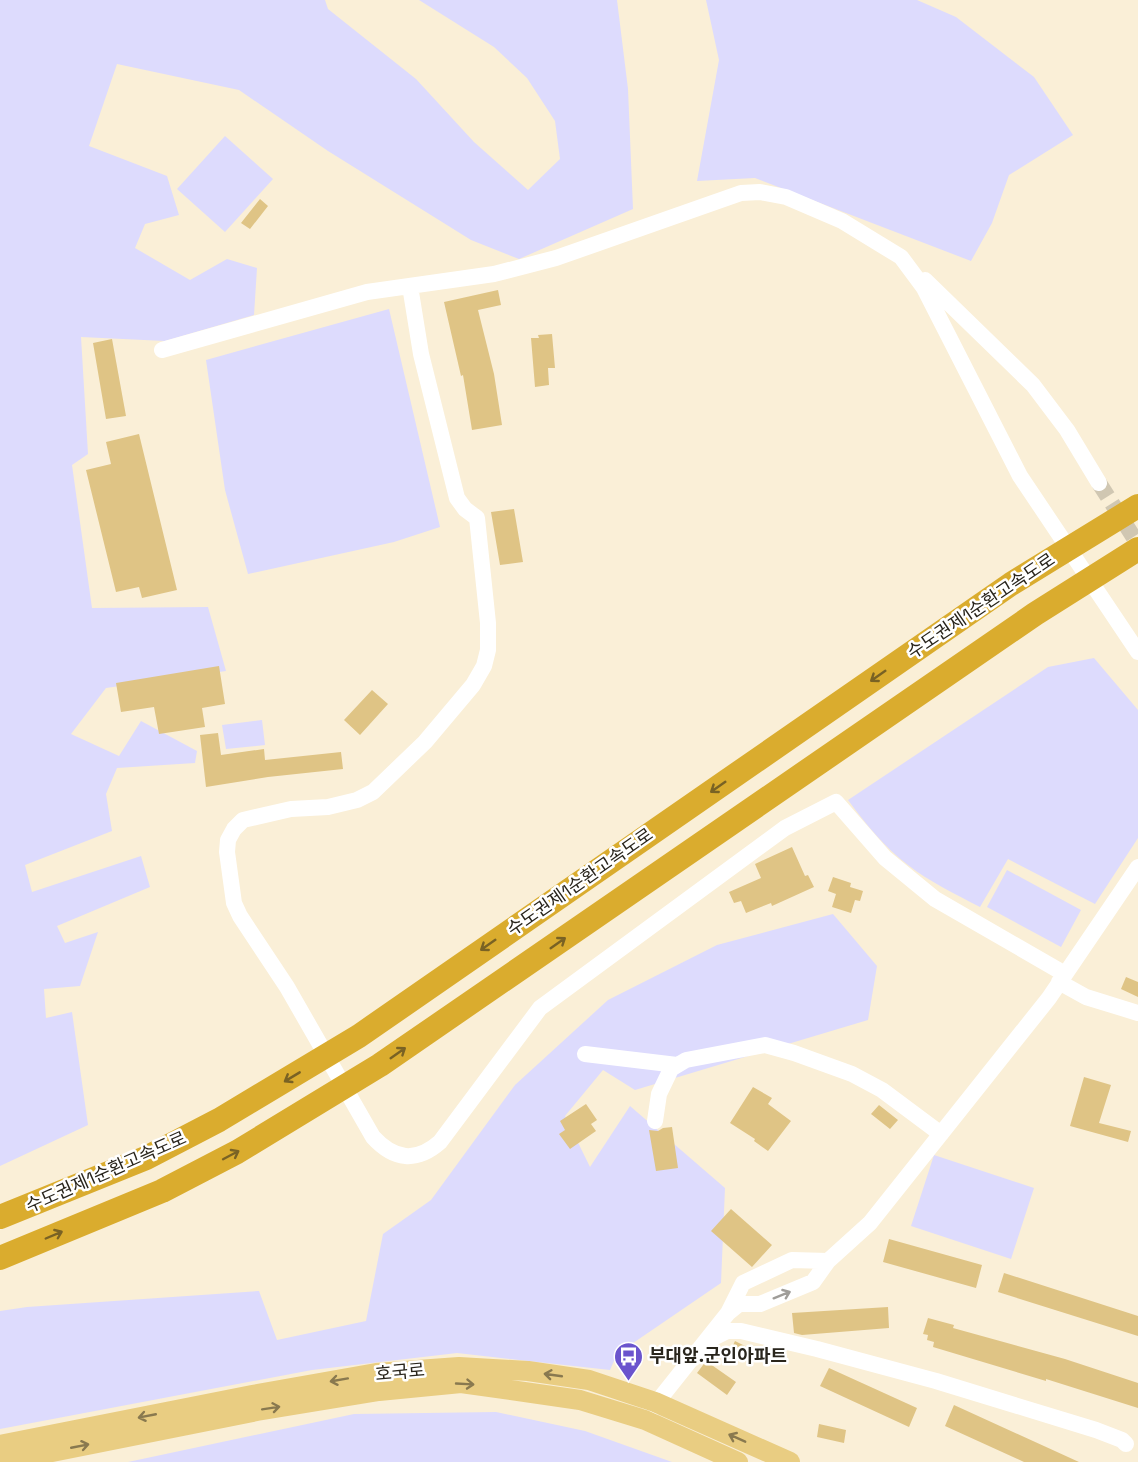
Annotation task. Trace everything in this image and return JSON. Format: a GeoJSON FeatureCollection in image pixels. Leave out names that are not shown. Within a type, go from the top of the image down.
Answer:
{"type":"FeatureCollection","features":[{"type":"Feature","properties":{"kind":"highway","name":"수도권제1순환고속도로"},"geometry":{"type":"LineString","coordinates":[[0,1217],[146,1158],[219,1120],[359,1036],[1001,590],[1138,506]]}},
{"type":"Feature","properties":{"kind":"highway","name":"수도권제1순환고속도로"},"geometry":{"type":"LineString","coordinates":[[0,1258],[162,1191],[237,1152],[380,1065],[1035,614],[1138,549]]}},
{"type":"Feature","properties":{"kind":"main road","name":"호국로"},"geometry":{"type":"LineString","coordinates":[[0,1445],[375,1373],[459,1367],[528,1371],[589,1380],[655,1402],[790,1462]]}},
{"type":"Feature","properties":{"kind":"main road","name":"호국로"},"geometry":{"type":"LineString","coordinates":[[2,1462],[257,1411],[379,1391],[461,1383],[580,1400],[645,1420],[738,1462]]}},
{"type":"Feature","properties":{"kind":"lane"},"geometry":{"type":"LineString","coordinates":[[162,350],[367,292],[494,274],[556,258],[741,194],[760,192],[786,197],[842,222],[901,256],[1033,385],[1067,430],[1099,483]]}},
{"type":"Feature","properties":{"kind":"lane"},"geometry":{"type":"LineString","coordinates":[[901,256],[924,288],[1020,476],[1138,652]]}},
{"type":"Feature","properties":{"kind":"lane"},"geometry":{"type":"LineString","coordinates":[[410,286],[421,354],[457,498],[465,509],[477,518],[488,623],[489,650],[484,666],[473,685],[425,742],[373,792],[357,800],[328,807],[291,809],[261,814],[243,820],[228,840],[226,852],[234,903],[240,916],[287,987],[373,1137],[381,1146],[407,1156],[420,1156],[430,1151],[440,1142],[540,1008],[785,828],[836,802],[885,858],[935,899],[1062,978],[1086,997],[1138,1012]]}},
{"type":"Feature","properties":{"kind":"lane"},"geometry":{"type":"LineString","coordinates":[[728,1313],[739,1304],[760,1304],[813,1282],[828,1261],[870,1222],[1062,978],[1138,867]]}},
{"type":"Feature","properties":{"kind":"lane"},"geometry":{"type":"LineString","coordinates":[[655,1121],[659,1094],[670,1069],[697,1057],[765,1045],[852,1074],[882,1090],[941,1134]]}},
{"type":"Feature","properties":{"kind":"lane"},"geometry":{"type":"LineString","coordinates":[[585,1054],[677,1065]]}},
{"type":"Feature","properties":{"kind":"lane"},"geometry":{"type":"LineString","coordinates":[[645,1420],[655,1402],[728,1313],[744,1283],[792,1260],[828,1261]]}},
{"type":"Feature","properties":{"kind":"lane"},"geometry":{"type":"LineString","coordinates":[[705,1342],[727,1331],[741,1331],[817,1348],[936,1381],[1096,1430],[1122,1440],[1126,1444]]}},
{"type":"Feature","properties":{"kind":"shaded area"},"geometry":{"type":"Polygon","coordinates":[[[0,0],[325,0],[328,9],[416,79],[474,142],[528,190],[560,159],[555,121],[527,78],[494,47],[419,0],[617,0],[628,89],[633,209],[519,259],[471,240],[328,151],[239,90],[117,64],[89,146],[167,176],[179,215],[145,224],[135,248],[190,280],[227,259],[257,268],[254,315],[165,341],[81,337],[88,454],[72,465],[92,608],[208,607],[226,671],[106,688],[71,734],[119,756],[141,721],[197,751],[195,763],[117,768],[106,794],[112,831],[25,865],[32,892],[141,856],[150,887],[57,926],[65,943],[98,932],[80,986],[44,989],[46,1018],[72,1012],[88,1125],[0,1166],[0,0]]]}},
{"type":"Feature","properties":{"kind":"shaded area"},"geometry":{"type":"Polygon","coordinates":[[[706,0],[917,0],[956,17],[1034,77],[1073,135],[1009,175],[992,223],[971,261],[755,178],[697,181],[719,60],[706,0]]]}},
{"type":"Feature","properties":{"kind":"shaded area"},"geometry":{"type":"Polygon","coordinates":[[[225,136],[273,179],[225,232],[177,189],[225,136]]]}},
{"type":"Feature","properties":{"kind":"shaded area"},"geometry":{"type":"Polygon","coordinates":[[[389,309],[440,527],[394,542],[248,574],[225,490],[206,360],[389,309]]]}},
{"type":"Feature","properties":{"kind":"shaded area"},"geometry":{"type":"Polygon","coordinates":[[[1094,658],[1138,710],[1138,838],[1095,904],[1008,859],[980,907],[916,871],[891,851],[848,800],[1048,667],[1094,658]]]}},
{"type":"Feature","properties":{"kind":"shaded area"},"geometry":{"type":"Polygon","coordinates":[[[262,720],[265,745],[226,749],[222,725],[262,720]]]}},
{"type":"Feature","properties":{"kind":"shaded area"},"geometry":{"type":"Polygon","coordinates":[[[1007,870],[1081,910],[1061,947],[987,907],[1007,870]]]}},
{"type":"Feature","properties":{"kind":"shaded area"},"geometry":{"type":"Polygon","coordinates":[[[833,914],[877,966],[868,1020],[635,1090],[603,1070],[565,1116],[590,1167],[630,1106],[725,1188],[721,1283],[617,1354],[610,1370],[457,1353],[312,1370],[0,1429],[0,1311],[27,1307],[259,1291],[277,1340],[366,1321],[383,1234],[431,1200],[515,1085],[608,1000],[717,945],[833,914]]]}},
{"type":"Feature","properties":{"kind":"shaded area"},"geometry":{"type":"Polygon","coordinates":[[[934,1155],[1034,1188],[1011,1259],[911,1226],[934,1155]]]}},
{"type":"Feature","properties":{"kind":"shaded area"},"geometry":{"type":"Polygon","coordinates":[[[496,1412],[585,1431],[672,1462],[128,1462],[354,1414],[496,1412]]]}},
{"type":"Feature","properties":{"kind":"building"},"geometry":{"type":"Polygon","coordinates":[[[260,199],[268,206],[250,229],[241,223],[260,199]]]}},
{"type":"Feature","properties":{"kind":"building"},"geometry":{"type":"Polygon","coordinates":[[[498,290],[501,305],[478,310],[494,374],[502,425],[472,430],[463,375],[461,376],[444,302],[498,290]]]}},
{"type":"Feature","properties":{"kind":"building"},"geometry":{"type":"Polygon","coordinates":[[[552,334],[555,368],[548,368],[549,385],[535,387],[531,338],[552,334]]]}},
{"type":"Feature","properties":{"kind":"building"},"geometry":{"type":"Polygon","coordinates":[[[112,339],[126,416],[106,419],[93,343],[112,339]]]}},
{"type":"Feature","properties":{"kind":"building"},"geometry":{"type":"Polygon","coordinates":[[[139,434],[177,590],[142,598],[139,587],[116,592],[86,470],[111,464],[106,442],[139,434]]]}},
{"type":"Feature","properties":{"kind":"building"},"geometry":{"type":"Polygon","coordinates":[[[514,509],[523,562],[500,565],[491,512],[514,509]]]}},
{"type":"Feature","properties":{"kind":"building"},"geometry":{"type":"Polygon","coordinates":[[[219,666],[225,704],[202,708],[205,727],[159,734],[154,707],[121,712],[116,683],[219,666]]]}},
{"type":"Feature","properties":{"kind":"building"},"geometry":{"type":"Polygon","coordinates":[[[372,690],[388,704],[360,735],[344,720],[372,690]]]}},
{"type":"Feature","properties":{"kind":"building"},"geometry":{"type":"Polygon","coordinates":[[[218,733],[221,755],[264,749],[265,760],[341,752],[343,769],[268,777],[206,787],[200,735],[218,733]]]}},
{"type":"Feature","properties":{"kind":"building"},"geometry":{"type":"Polygon","coordinates":[[[792,847],[805,876],[808,875],[814,887],[772,906],[771,903],[746,913],[741,901],[734,903],[729,892],[761,878],[755,864],[792,847]]]}},
{"type":"Feature","properties":{"kind":"building"},"geometry":{"type":"Polygon","coordinates":[[[833,877],[851,883],[850,887],[863,891],[860,901],[855,900],[851,913],[832,907],[836,894],[828,891],[833,877]]]}},
{"type":"Feature","properties":{"kind":"building"},"geometry":{"type":"Polygon","coordinates":[[[1126,977],[1138,982],[1138,997],[1121,989],[1126,977]]]}},
{"type":"Feature","properties":{"kind":"building"},"geometry":{"type":"Polygon","coordinates":[[[1084,1077],[1111,1085],[1099,1123],[1131,1131],[1128,1142],[1070,1126],[1084,1077]]]}},
{"type":"Feature","properties":{"kind":"building"},"geometry":{"type":"Polygon","coordinates":[[[753,1087],[772,1098],[768,1104],[791,1121],[768,1151],[754,1141],[755,1139],[730,1123],[753,1087]]]}},
{"type":"Feature","properties":{"kind":"building"},"geometry":{"type":"Polygon","coordinates":[[[586,1104],[597,1120],[591,1124],[596,1131],[570,1149],[559,1134],[565,1130],[560,1121],[586,1104]]]}},
{"type":"Feature","properties":{"kind":"building"},"geometry":{"type":"Polygon","coordinates":[[[879,1105],[898,1120],[890,1129],[871,1114],[879,1105]]]}},
{"type":"Feature","properties":{"kind":"building"},"geometry":{"type":"Polygon","coordinates":[[[672,1127],[678,1168],[656,1171],[649,1130],[658,1131],[672,1127]]]}},
{"type":"Feature","properties":{"kind":"building"},"geometry":{"type":"Polygon","coordinates":[[[731,1209],[772,1245],[752,1267],[711,1231],[731,1209]]]}},
{"type":"Feature","properties":{"kind":"building"},"geometry":{"type":"Polygon","coordinates":[[[889,1239],[982,1265],[976,1288],[883,1262],[889,1239]]]}},
{"type":"Feature","properties":{"kind":"building"},"geometry":{"type":"Polygon","coordinates":[[[1004,1273],[1138,1316],[1138,1336],[998,1292],[1004,1273]]]}},
{"type":"Feature","properties":{"kind":"building"},"geometry":{"type":"Polygon","coordinates":[[[888,1307],[889,1328],[802,1335],[794,1333],[792,1313],[888,1307]]]}},
{"type":"Feature","properties":{"kind":"building"},"geometry":{"type":"Polygon","coordinates":[[[928,1318],[954,1325],[953,1328],[1065,1359],[1138,1383],[1138,1408],[933,1347],[934,1342],[927,1340],[928,1335],[923,1334],[928,1318]]]}},
{"type":"Feature","properties":{"kind":"building"},"geometry":{"type":"Polygon","coordinates":[[[735,1341],[755,1351],[748,1363],[729,1354],[735,1341]]]}},
{"type":"Feature","properties":{"kind":"building"},"geometry":{"type":"Polygon","coordinates":[[[706,1361],[736,1382],[727,1395],[697,1373],[706,1361]]]}},
{"type":"Feature","properties":{"kind":"building"},"geometry":{"type":"Polygon","coordinates":[[[829,1368],[917,1408],[909,1427],[820,1386],[829,1368]]]}},
{"type":"Feature","properties":{"kind":"building"},"geometry":{"type":"Polygon","coordinates":[[[954,1405],[1079,1462],[1024,1462],[945,1426],[954,1405]]]}},
{"type":"Feature","properties":{"kind":"building"},"geometry":{"type":"Polygon","coordinates":[[[819,1424],[846,1430],[844,1443],[817,1437],[819,1424]]]}},
{"type":"Feature","properties":{"kind":"tunnel"},"geometry":{"type":"LineString","coordinates":[[1099,483],[1138,544]]}},
{"type":"Feature","properties":{"kind":"place","name":"부대앞.군인아파트"},"geometry":{"type":"Point","coordinates":[628,1382]}}]}
